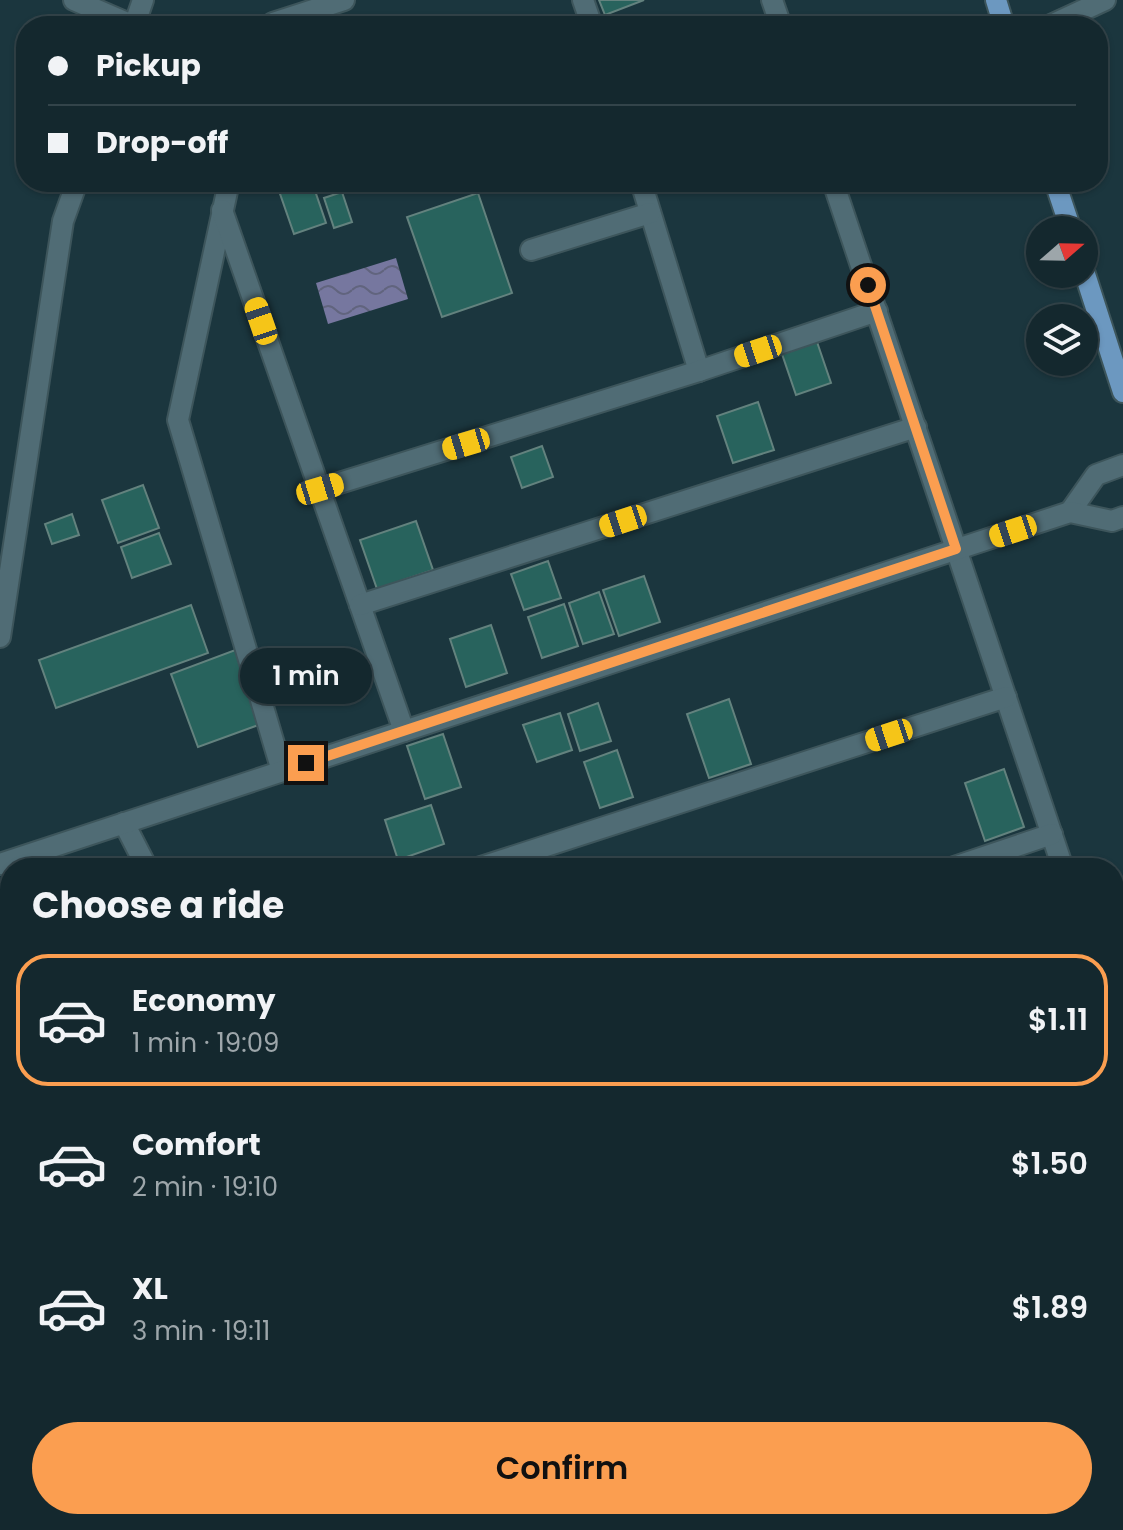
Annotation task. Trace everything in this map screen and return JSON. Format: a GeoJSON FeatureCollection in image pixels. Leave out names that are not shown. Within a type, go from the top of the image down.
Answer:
{"type":"FeatureCollection","features":[{"type":"Feature","properties":{"kind":"main road"},"geometry":{"type":"LineString","coordinates":[[1058,192],[1066,216]]}},
{"type":"Feature","properties":{"kind":"main road"},"geometry":{"type":"LineString","coordinates":[[1089,288],[1123,392]]}},
{"type":"Feature","properties":{"kind":"street"},"geometry":{"type":"LineString","coordinates":[[74,0],[111,16]]}},
{"type":"Feature","properties":{"kind":"street"},"geometry":{"type":"LineString","coordinates":[[297,16],[344,0]]}},
{"type":"Feature","properties":{"kind":"street"},"geometry":{"type":"LineString","coordinates":[[1071,16],[1105,0]]}},
{"type":"Feature","properties":{"kind":"street"},"geometry":{"type":"LineString","coordinates":[[0,637],[63,221],[73,192]]}},
{"type":"Feature","properties":{"kind":"street"},"geometry":{"type":"LineString","coordinates":[[230,192],[221,209],[178,420],[282,771]]}},
{"type":"Feature","properties":{"kind":"street"},"geometry":{"type":"LineString","coordinates":[[644,192],[699,371]]}},
{"type":"Feature","properties":{"kind":"street"},"geometry":{"type":"LineString","coordinates":[[836,192],[1060,858]]}},
{"type":"Feature","properties":{"kind":"street"},"geometry":{"type":"LineString","coordinates":[[221,209],[404,731]]}},
{"type":"Feature","properties":{"kind":"street"},"geometry":{"type":"LineString","coordinates":[[531,250],[650,213]]}},
{"type":"Feature","properties":{"kind":"street"},"geometry":{"type":"LineString","coordinates":[[320,489],[699,371],[877,311]]}},
{"type":"Feature","properties":{"kind":"street"},"geometry":{"type":"LineString","coordinates":[[360,605],[916,427]]}},
{"type":"Feature","properties":{"kind":"street"},"geometry":{"type":"LineString","coordinates":[[1070,512],[1096,475],[1123,465]]}},
{"type":"Feature","properties":{"kind":"street"},"geometry":{"type":"LineString","coordinates":[[18,858],[1070,512],[1112,521],[1123,517]]}},
{"type":"Feature","properties":{"kind":"street"},"geometry":{"type":"LineString","coordinates":[[509,858],[1006,697]]}},
{"type":"Feature","properties":{"kind":"street"},"geometry":{"type":"LineString","coordinates":[[124,823],[142,858]]}},
{"type":"Feature","properties":{"kind":"street"},"geometry":{"type":"LineString","coordinates":[[981,858],[1052,834]]}},
{"type":"Feature","properties":{"kind":"water"},"geometry":{"type":"Polygon","coordinates":[[[396,258],[408,299],[328,324],[316,283],[396,258]]]}},
{"type":"Feature","properties":{"kind":"building"},"geometry":{"type":"Polygon","coordinates":[[[599,0],[644,0],[605,15],[599,0]]]}},
{"type":"Feature","properties":{"kind":"building"},"geometry":{"type":"Polygon","coordinates":[[[279,192],[315,192],[326,223],[294,234],[279,192]]]}},
{"type":"Feature","properties":{"kind":"building"},"geometry":{"type":"Polygon","coordinates":[[[342,192],[352,222],[334,228],[324,198],[342,192]]]}},
{"type":"Feature","properties":{"kind":"building"},"geometry":{"type":"Polygon","coordinates":[[[478,193],[512,293],[442,317],[407,217],[478,193]]]}},
{"type":"Feature","properties":{"kind":"building"},"geometry":{"type":"Polygon","coordinates":[[[816,339],[831,383],[796,395],[781,351],[816,339]]]}},
{"type":"Feature","properties":{"kind":"building"},"geometry":{"type":"Polygon","coordinates":[[[758,402],[774,450],[733,463],[717,416],[758,402]]]}},
{"type":"Feature","properties":{"kind":"building"},"geometry":{"type":"Polygon","coordinates":[[[542,446],[553,477],[522,488],[511,457],[542,446]]]}},
{"type":"Feature","properties":{"kind":"building"},"geometry":{"type":"Polygon","coordinates":[[[143,485],[159,528],[118,543],[102,500],[143,485]]]}},
{"type":"Feature","properties":{"kind":"building"},"geometry":{"type":"Polygon","coordinates":[[[72,514],[79,535],[52,544],[45,524],[72,514]]]}},
{"type":"Feature","properties":{"kind":"building"},"geometry":{"type":"Polygon","coordinates":[[[416,521],[433,570],[377,589],[360,540],[416,521]]]}},
{"type":"Feature","properties":{"kind":"building"},"geometry":{"type":"Polygon","coordinates":[[[159,533],[171,564],[132,578],[121,547],[159,533]]]}},
{"type":"Feature","properties":{"kind":"building"},"geometry":{"type":"Polygon","coordinates":[[[548,561],[561,598],[524,610],[511,574],[548,561]]]}},
{"type":"Feature","properties":{"kind":"building"},"geometry":{"type":"Polygon","coordinates":[[[644,576],[660,622],[619,636],[603,590],[644,576]]]}},
{"type":"Feature","properties":{"kind":"building"},"geometry":{"type":"Polygon","coordinates":[[[599,592],[614,634],[583,644],[569,603],[599,592]]]}},
{"type":"Feature","properties":{"kind":"building"},"geometry":{"type":"Polygon","coordinates":[[[564,604],[578,646],[542,658],[528,617],[564,604]]]}},
{"type":"Feature","properties":{"kind":"building"},"geometry":{"type":"Polygon","coordinates":[[[191,605],[208,653],[56,708],[39,660],[191,605]]]}},
{"type":"Feature","properties":{"kind":"building"},"geometry":{"type":"Polygon","coordinates":[[[491,625],[507,673],[466,687],[450,639],[491,625]]]}},
{"type":"Feature","properties":{"kind":"building"},"geometry":{"type":"Polygon","coordinates":[[[238,649],[264,723],[198,747],[171,674],[238,649]]]}},
{"type":"Feature","properties":{"kind":"building"},"geometry":{"type":"Polygon","coordinates":[[[729,699],[751,764],[709,778],[687,714],[729,699]]]}},
{"type":"Feature","properties":{"kind":"building"},"geometry":{"type":"Polygon","coordinates":[[[598,703],[611,741],[580,751],[568,714],[598,703]]]}},
{"type":"Feature","properties":{"kind":"building"},"geometry":{"type":"Polygon","coordinates":[[[560,713],[572,750],[537,762],[523,725],[560,713]]]}},
{"type":"Feature","properties":{"kind":"building"},"geometry":{"type":"Polygon","coordinates":[[[443,734],[461,787],[425,799],[407,746],[443,734]]]}},
{"type":"Feature","properties":{"kind":"building"},"geometry":{"type":"Polygon","coordinates":[[[617,750],[633,797],[600,808],[584,762],[617,750]]]}},
{"type":"Feature","properties":{"kind":"building"},"geometry":{"type":"Polygon","coordinates":[[[1004,769],[1024,827],[985,841],[965,783],[1004,769]]]}},
{"type":"Feature","properties":{"kind":"building"},"geometry":{"type":"Polygon","coordinates":[[[431,805],[444,844],[397,858],[385,820],[431,805]]]}},
{"type":"Feature","properties":{"kind":"route"},"geometry":{"type":"LineString","coordinates":[[306,763],[956,549],[868,285]]}}]}
